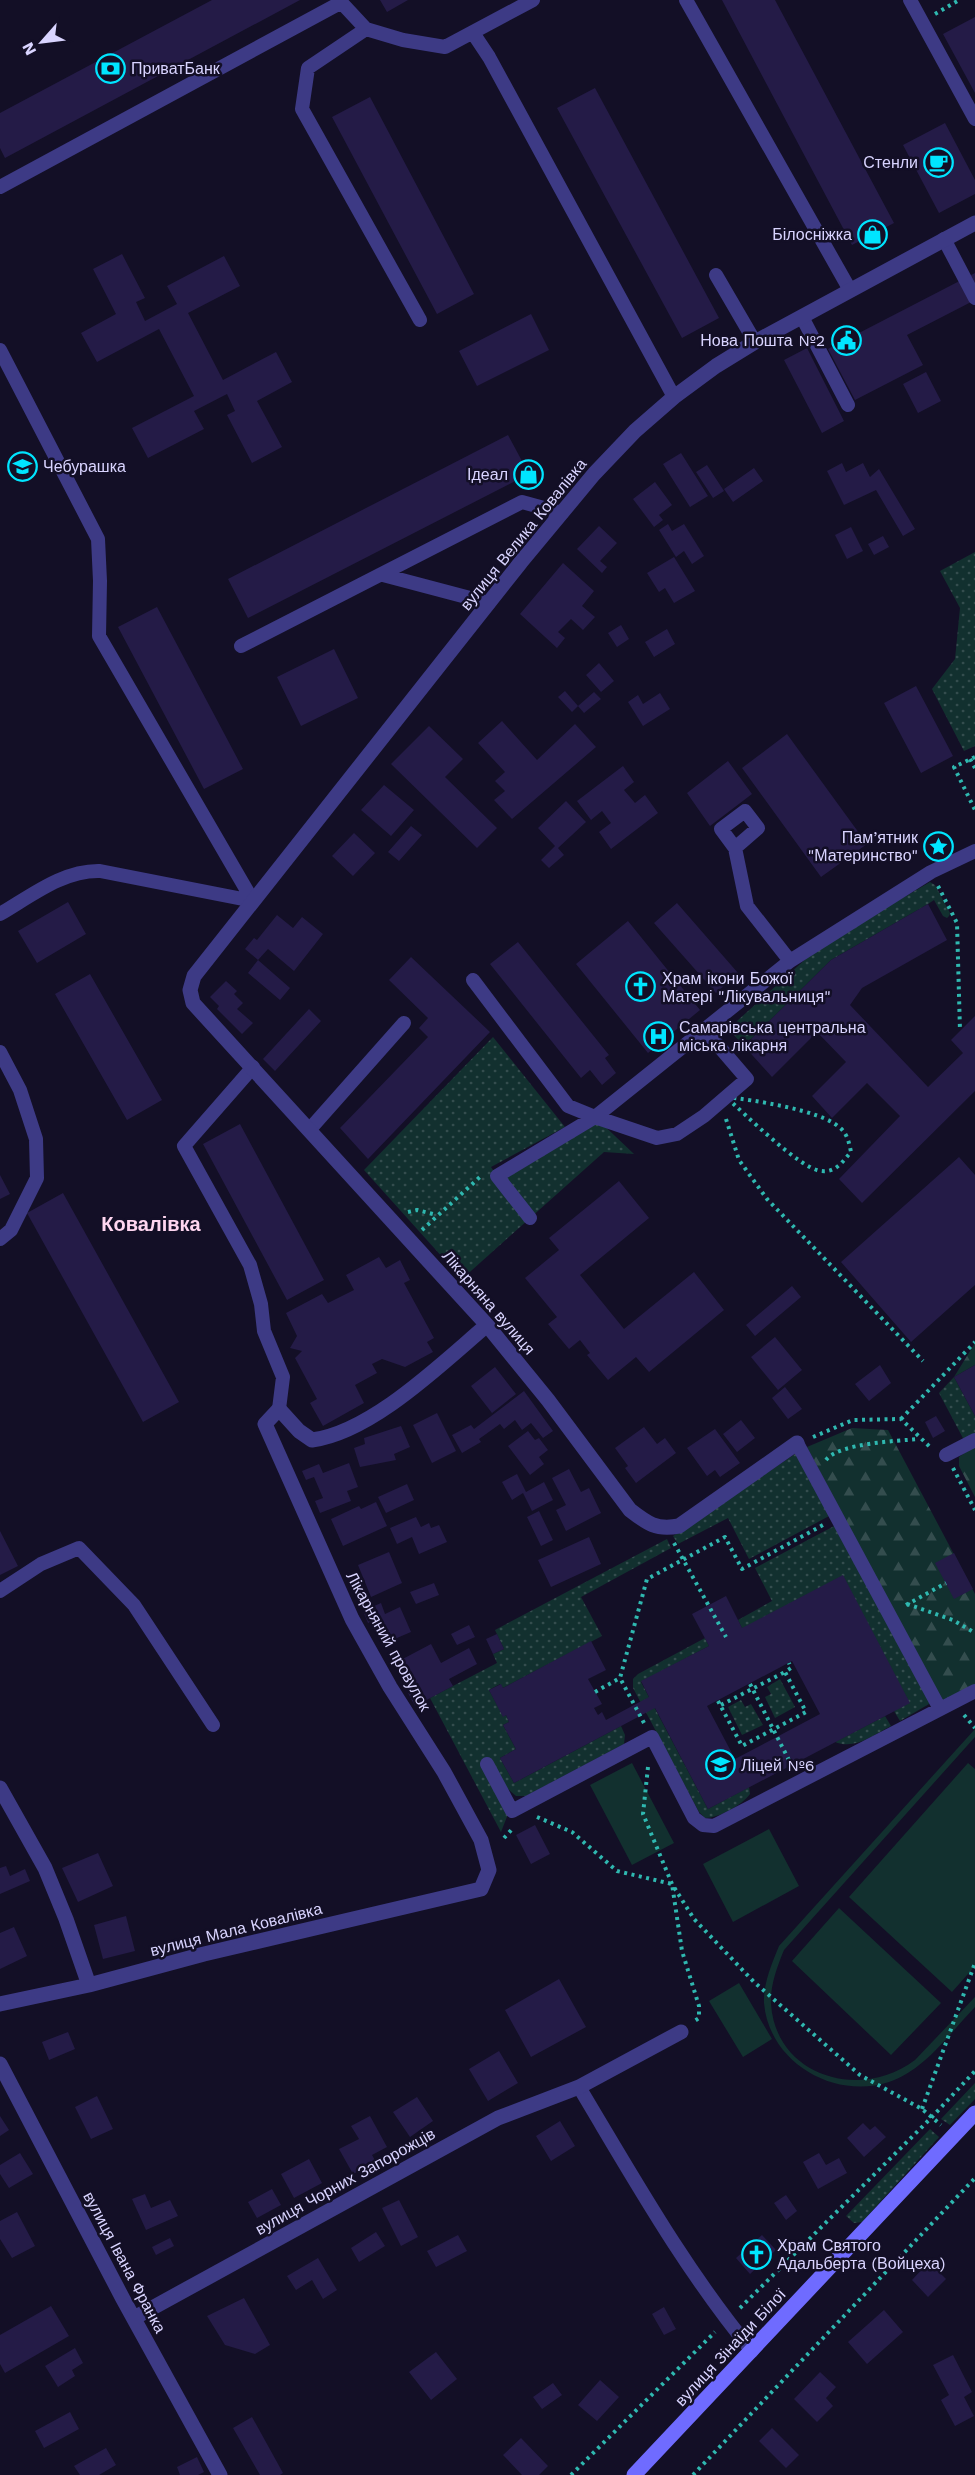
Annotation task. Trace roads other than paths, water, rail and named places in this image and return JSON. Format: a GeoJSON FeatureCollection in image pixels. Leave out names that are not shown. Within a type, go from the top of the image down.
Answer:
{"type":"FeatureCollection","features":[{"type":"Feature","properties":{"kind":"street","name":"вулиця Велика Ковалівка"},"geometry":{"type":"LineString","coordinates":[[194,976],[489,603],[594,474],[627,440],[674,397],[716,366],[802,316],[975,223]]}},
{"type":"Feature","properties":{"kind":"street","name":"Лікарняна вулиця"},"geometry":{"type":"LineString","coordinates":[[194,976],[190,990],[193,1003],[487,1325],[548,1400],[630,1510],[647,1523],[664,1528],[679,1526],[797,1443]]}},
{"type":"Feature","properties":{"kind":"street"},"geometry":{"type":"LineString","coordinates":[[279,1409],[299,1431],[312,1440],[332,1437],[362,1422],[412,1388],[487,1325]]}},
{"type":"Feature","properties":{"kind":"street","name":"Лікарняний провулок"},"geometry":{"type":"LineString","coordinates":[[279,1409],[265,1424],[352,1619],[390,1688],[444,1772],[481,1840],[489,1870],[481,1889]]}},
{"type":"Feature","properties":{"kind":"street"},"geometry":{"type":"LineString","coordinates":[[0,1788],[45,1868],[89,1985]]}},
{"type":"Feature","properties":{"kind":"street","name":"вулиця Мала Ковалівка"},"geometry":{"type":"LineString","coordinates":[[0,2004],[89,1985],[216,1951],[481,1889]]}},
{"type":"Feature","properties":{"kind":"street","name":"вулиця Чорних Запорожців"},"geometry":{"type":"LineString","coordinates":[[134,2318],[498,2118],[579,2088],[681,2032]]}},
{"type":"Feature","properties":{"kind":"street","name":"вулиця Івана Франка"},"geometry":{"type":"LineString","coordinates":[[0,2064],[220,2475]]}},
{"type":"Feature","properties":{"kind":"street","name":"вулиця Зінаїди Білої"},"geometry":{"type":"LineString","coordinates":[[642,2472],[954,2134],[974,2116]]}},
{"type":"Feature","properties":{"kind":"lane"},"geometry":{"type":"LineString","coordinates":[[0,187],[339,2],[366,29],[403,40],[446,47],[534,0]]}},
{"type":"Feature","properties":{"kind":"lane"},"geometry":{"type":"LineString","coordinates":[[686,0],[850,290]]}},
{"type":"Feature","properties":{"kind":"lane"},"geometry":{"type":"LineString","coordinates":[[910,0],[975,119]]}},
{"type":"Feature","properties":{"kind":"lane"},"geometry":{"type":"LineString","coordinates":[[366,29],[308,68],[302,109],[420,320]]}},
{"type":"Feature","properties":{"kind":"lane"},"geometry":{"type":"LineString","coordinates":[[473,33],[489,57],[674,397]]}},
{"type":"Feature","properties":{"kind":"lane"},"geometry":{"type":"LineString","coordinates":[[944,239],[975,298]]}},
{"type":"Feature","properties":{"kind":"lane"},"geometry":{"type":"LineString","coordinates":[[716,275],[755,342]]}},
{"type":"Feature","properties":{"kind":"lane"},"geometry":{"type":"LineString","coordinates":[[802,316],[848,405]]}},
{"type":"Feature","properties":{"kind":"lane"},"geometry":{"type":"LineString","coordinates":[[0,350],[98,539],[99,636],[253,901]]}},
{"type":"Feature","properties":{"kind":"lane"},"geometry":{"type":"LineString","coordinates":[[241,646],[522,502],[562,513]]}},
{"type":"Feature","properties":{"kind":"lane"},"geometry":{"type":"LineString","coordinates":[[383,575],[489,603]]}},
{"type":"Feature","properties":{"kind":"lane"},"geometry":{"type":"LineString","coordinates":[[735,848],[747,906],[790,961]]}},
{"type":"Feature","properties":{"kind":"lane"},"geometry":{"type":"LineString","coordinates":[[530,1218],[497,1176],[595,1117],[790,961],[931,872],[975,850]]}},
{"type":"Feature","properties":{"kind":"lane"},"geometry":{"type":"LineString","coordinates":[[0,914],[61,879],[82,871],[100,871],[253,901]]}},
{"type":"Feature","properties":{"kind":"lane"},"geometry":{"type":"LineString","coordinates":[[473,980],[568,1106],[657,1138],[677,1134],[726,1101],[747,1079],[704,1029]]}},
{"type":"Feature","properties":{"kind":"lane"},"geometry":{"type":"LineString","coordinates":[[309,1129],[404,1023]]}},
{"type":"Feature","properties":{"kind":"lane"},"geometry":{"type":"LineString","coordinates":[[0,1052],[20,1090],[36,1139],[37,1179],[11,1230],[0,1239]]}},
{"type":"Feature","properties":{"kind":"lane"},"geometry":{"type":"LineString","coordinates":[[253,1067],[184,1146],[250,1265],[261,1304],[264,1331],[283,1377],[279,1409]]}},
{"type":"Feature","properties":{"kind":"lane"},"geometry":{"type":"LineString","coordinates":[[946,1455],[975,1440]]}},
{"type":"Feature","properties":{"kind":"lane"},"geometry":{"type":"LineString","coordinates":[[797,1443],[940,1709]]}},
{"type":"Feature","properties":{"kind":"lane"},"geometry":{"type":"LineString","coordinates":[[0,1592],[41,1564],[79,1548],[134,1605],[213,1725]]}},
{"type":"Feature","properties":{"kind":"lane"},"geometry":{"type":"LineString","coordinates":[[487,1764],[512,1811],[652,1737],[694,1818],[703,1825],[714,1826],[975,1691]]}},
{"type":"Feature","properties":{"kind":"lane"},"geometry":{"type":"LineString","coordinates":[[579,2088],[665,2230],[727,2321],[752,2351]]}},
{"type":"Feature","properties":{"kind":"place","name":"ПриватБанк"},"geometry":{"type":"Point","coordinates":[110,68]}},
{"type":"Feature","properties":{"kind":"place","name":"Стенли"},"geometry":{"type":"Point","coordinates":[939,162]}},
{"type":"Feature","properties":{"kind":"place","name":"Білосніжка"},"geometry":{"type":"Point","coordinates":[873,234]}},
{"type":"Feature","properties":{"kind":"place","name":"Нова Пошта №2"},"geometry":{"type":"Point","coordinates":[846,340]}},
{"type":"Feature","properties":{"kind":"place","name":"Чебурашка"},"geometry":{"type":"Point","coordinates":[22,466]}},
{"type":"Feature","properties":{"kind":"place","name":"Ідеал"},"geometry":{"type":"Point","coordinates":[529,474]}},
{"type":"Feature","properties":{"kind":"place","name":"Пам’ятник \"Материнство\""},"geometry":{"type":"Point","coordinates":[939,846]}},
{"type":"Feature","properties":{"kind":"place","name":"Храм ікони Божої Матері \"Лікувальниця\""},"geometry":{"type":"Point","coordinates":[641,987]}},
{"type":"Feature","properties":{"kind":"place","name":"Самарівська центральна міська лікарня"},"geometry":{"type":"Point","coordinates":[658,1036]}},
{"type":"Feature","properties":{"kind":"place","name":"Ліцей №6"},"geometry":{"type":"Point","coordinates":[720,1765]}},
{"type":"Feature","properties":{"kind":"place","name":"Храм Святого Адальберта (Войцеха)"},"geometry":{"type":"Point","coordinates":[756,2254]}},
{"type":"Feature","properties":{"kind":"district","name":"Ковалівка"},"geometry":{"type":"Point","coordinates":[151,1224]}}]}
